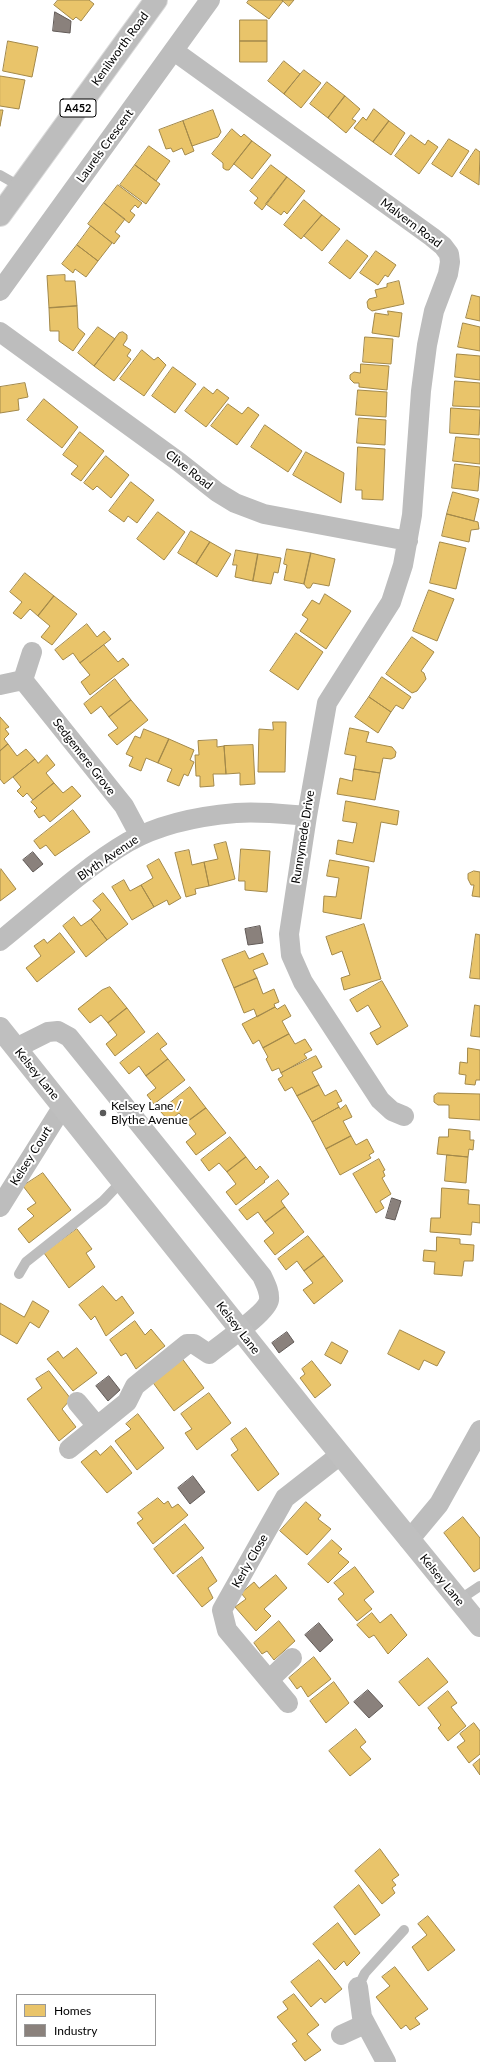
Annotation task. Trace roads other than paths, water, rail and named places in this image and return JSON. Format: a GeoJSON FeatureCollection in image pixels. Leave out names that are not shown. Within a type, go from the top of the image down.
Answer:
{"type":"FeatureCollection","features":[{"type":"Feature","properties":{"kind":"highway","name":"Kenilworth Road"},"geometry":{"type":"LineString","coordinates":[[0,215],[156,0]]}},
{"type":"Feature","properties":{"kind":"main road","name":"Kelsey Lane"},"geometry":{"type":"LineString","coordinates":[[0,1028],[340,1455],[480,1626]]}},
{"type":"Feature","properties":{"kind":"street","name":"Laurels Crescent"},"geometry":{"type":"LineString","coordinates":[[0,291],[210,0]]}},
{"type":"Feature","properties":{"kind":"street","name":"Malvern Road"},"geometry":{"type":"LineString","coordinates":[[174,51],[432,237],[443,246],[448,254],[450,262],[448,274],[434,311],[427,345],[421,391],[413,508],[408,541]]}},
{"type":"Feature","properties":{"kind":"street","name":"Clive Road"},"geometry":{"type":"LineString","coordinates":[[0,332],[235,504],[264,514],[408,541]]}},
{"type":"Feature","properties":{"kind":"street","name":"Runnymede Drive"},"geometry":{"type":"LineString","coordinates":[[404,1116],[392,1111],[380,1100],[303,982],[291,955],[289,922],[327,703],[391,602],[403,566],[408,541]]}},
{"type":"Feature","properties":{"kind":"street"},"geometry":{"type":"LineString","coordinates":[[0,685],[23,680],[32,652]]}},
{"type":"Feature","properties":{"kind":"street","name":"Sedgemere Grove"},"geometry":{"type":"LineString","coordinates":[[23,680],[124,806],[140,836]]}},
{"type":"Feature","properties":{"kind":"street","name":"Blyth Avenue"},"geometry":{"type":"LineString","coordinates":[[0,941],[98,863],[140,836],[180,823],[220,815],[238,813],[307,816]]}},
{"type":"Feature","properties":{"kind":"street"},"geometry":{"type":"LineString","coordinates":[[16,1048],[48,1032],[58,1031],[70,1036],[257,1270],[268,1290],[269,1300],[263,1312],[239,1329],[210,1354],[194,1344],[187,1344],[135,1386],[127,1402],[69,1449]]}},
{"type":"Feature","properties":{"kind":"street","name":"Kelsey Court"},"geometry":{"type":"LineString","coordinates":[[0,1207],[63,1106]]}},
{"type":"Feature","properties":{"kind":"street"},"geometry":{"type":"LineString","coordinates":[[77,1402],[97,1426]]}},
{"type":"Feature","properties":{"kind":"street"},"geometry":{"type":"LineString","coordinates":[[409,1540],[439,1504],[480,1430]]}},
{"type":"Feature","properties":{"kind":"street","name":"Kerly Close"},"geometry":{"type":"LineString","coordinates":[[288,1703],[227,1630],[222,1610],[285,1498],[340,1455]]}},
{"type":"Feature","properties":{"kind":"street"},"geometry":{"type":"LineString","coordinates":[[269,1680],[292,1658]]}},
{"type":"Feature","properties":{"kind":"street"},"geometry":{"type":"LineString","coordinates":[[358,1986],[362,2017],[386,2062]]}},
{"type":"Feature","properties":{"kind":"street"},"geometry":{"type":"LineString","coordinates":[[341,2035],[366,2024]]}},
{"type":"Feature","properties":{"kind":"lane"},"geometry":{"type":"LineString","coordinates":[[0,175],[20,187]]}},
{"type":"Feature","properties":{"kind":"lane"},"geometry":{"type":"LineString","coordinates":[[19,1274],[26,1262],[103,1201],[122,1181]]}},
{"type":"Feature","properties":{"kind":"lane"},"geometry":{"type":"LineString","coordinates":[[459,1600],[480,1586]]}},
{"type":"Feature","properties":{"kind":"lane"},"geometry":{"type":"LineString","coordinates":[[358,1986],[365,1972],[404,1930]]}},
{"type":"Feature","properties":{"kind":"place","name":"Kelsey Lane / Blythe Avenue"},"geometry":{"type":"Point","coordinates":[103,1113]}}]}
